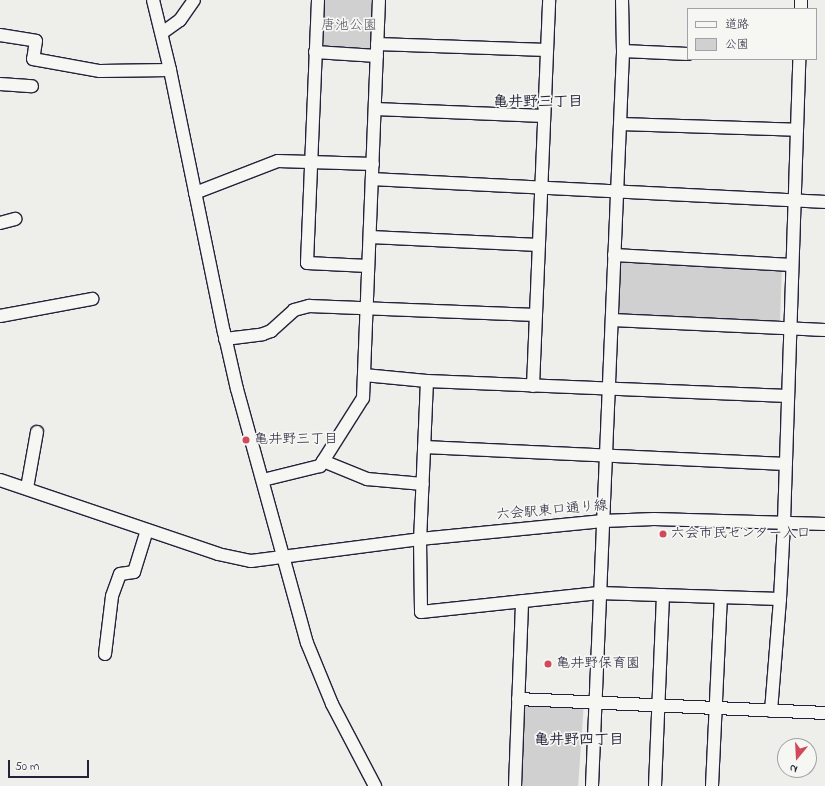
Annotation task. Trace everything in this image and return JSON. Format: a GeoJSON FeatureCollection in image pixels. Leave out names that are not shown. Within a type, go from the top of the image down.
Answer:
{"type":"FeatureCollection","features":[{"type":"Feature","properties":{"kind":"street"},"geometry":{"type":"LineString","coordinates":[[153,0],[170,70],[225,339],[307,643],[320,676],[375,786]]}},
{"type":"Feature","properties":{"kind":"street"},"geometry":{"type":"LineString","coordinates":[[162,33],[180,20],[194,0]]}},
{"type":"Feature","properties":{"kind":"street"},"geometry":{"type":"LineString","coordinates":[[318,0],[307,264],[368,266]]}},
{"type":"Feature","properties":{"kind":"street"},"geometry":{"type":"LineString","coordinates":[[263,480],[320,466],[363,398],[379,0]]}},
{"type":"Feature","properties":{"kind":"street"},"geometry":{"type":"LineString","coordinates":[[533,386],[549,0]]}},
{"type":"Feature","properties":{"kind":"street"},"geometry":{"type":"LineString","coordinates":[[592,786],[623,51],[622,0]]}},
{"type":"Feature","properties":{"kind":"street"},"geometry":{"type":"LineString","coordinates":[[0,35],[36,41],[33,59],[100,71],[170,70]]}},
{"type":"Feature","properties":{"kind":"street"},"geometry":{"type":"LineString","coordinates":[[315,52],[377,50],[547,50]]}},
{"type":"Feature","properties":{"kind":"street"},"geometry":{"type":"LineString","coordinates":[[623,51],[687,54]]}},
{"type":"Feature","properties":{"kind":"street"},"geometry":{"type":"LineString","coordinates":[[771,711],[780,599],[784,522],[799,60]]}},
{"type":"Feature","properties":{"kind":"street"},"geometry":{"type":"LineString","coordinates":[[0,84],[32,86]]}},
{"type":"Feature","properties":{"kind":"street"},"geometry":{"type":"LineString","coordinates":[[375,109],[544,116]]}},
{"type":"Feature","properties":{"kind":"street"},"geometry":{"type":"LineString","coordinates":[[620,124],[797,130]]}},
{"type":"Feature","properties":{"kind":"street"},"geometry":{"type":"LineString","coordinates":[[195,193],[278,161],[373,164]]}},
{"type":"Feature","properties":{"kind":"street"},"geometry":{"type":"LineString","coordinates":[[372,179],[825,202]]}},
{"type":"Feature","properties":{"kind":"street"},"geometry":{"type":"LineString","coordinates":[[0,223],[15,219]]}},
{"type":"Feature","properties":{"kind":"street"},"geometry":{"type":"LineString","coordinates":[[370,237],[539,244]]}},
{"type":"Feature","properties":{"kind":"street"},"geometry":{"type":"LineString","coordinates":[[614,255],[792,265]]}},
{"type":"Feature","properties":{"kind":"street"},"geometry":{"type":"LineString","coordinates":[[0,316],[92,299]]}},
{"type":"Feature","properties":{"kind":"street"},"geometry":{"type":"LineString","coordinates":[[225,339],[263,334],[271,331],[294,310],[301,307],[367,308],[536,315]]}},
{"type":"Feature","properties":{"kind":"street"},"geometry":{"type":"LineString","coordinates":[[612,320],[825,330]]}},
{"type":"Feature","properties":{"kind":"street"},"geometry":{"type":"LineString","coordinates":[[364,375],[426,381],[788,396]]}},
{"type":"Feature","properties":{"kind":"street"},"geometry":{"type":"LineString","coordinates":[[426,381],[420,538],[422,612],[599,593],[780,599]]}},
{"type":"Feature","properties":{"kind":"street"},"geometry":{"type":"LineString","coordinates":[[27,488],[37,432]]}},
{"type":"Feature","properties":{"kind":"street"},"geometry":{"type":"LineString","coordinates":[[424,446],[606,457],[786,464]]}},
{"type":"Feature","properties":{"kind":"street"},"geometry":{"type":"LineString","coordinates":[[323,461],[367,479],[423,484]]}},
{"type":"Feature","properties":{"kind":"street","name":"六会駅東口通り線"},"geometry":{"type":"LineString","coordinates":[[0,480],[218,554],[251,561],[420,538],[603,521],[654,519],[825,524]]}},
{"type":"Feature","properties":{"kind":"street"},"geometry":{"type":"LineString","coordinates":[[105,654],[112,596],[120,574],[134,572],[147,530]]}},
{"type":"Feature","properties":{"kind":"street"},"geometry":{"type":"LineString","coordinates":[[655,786],[663,594]]}},
{"type":"Feature","properties":{"kind":"street"},"geometry":{"type":"LineString","coordinates":[[712,786],[721,597]]}},
{"type":"Feature","properties":{"kind":"street"},"geometry":{"type":"LineString","coordinates":[[515,786],[522,601]]}},
{"type":"Feature","properties":{"kind":"street"},"geometry":{"type":"LineString","coordinates":[[518,699],[825,713]]}},
{"type":"Feature","properties":{"kind":"green space","name":"唐池公園"},"geometry":{"type":"Polygon","coordinates":[[[322,0],[375,0],[375,50],[322,50],[322,0]]]}},
{"type":"Feature","properties":{"kind":"green space"},"geometry":{"type":"Polygon","coordinates":[[[615,262],[782,268],[780,321],[613,315],[615,262]]]}},
{"type":"Feature","properties":{"kind":"green space"},"geometry":{"type":"Polygon","coordinates":[[[520,700],[584,704],[578,786],[514,786],[520,700]]]}},
{"type":"Feature","properties":{"kind":"place","name":"亀井野三丁目"},"geometry":{"type":"Point","coordinates":[246,440]}},
{"type":"Feature","properties":{"kind":"place","name":"六会市民センター入口"},"geometry":{"type":"Point","coordinates":[663,534]}},
{"type":"Feature","properties":{"kind":"place","name":"亀井野保育園"},"geometry":{"type":"Point","coordinates":[548,664]}},
{"type":"Feature","properties":{"kind":"district","name":"亀井野三丁目"},"geometry":{"type":"Point","coordinates":[538,103]}},
{"type":"Feature","properties":{"kind":"district","name":"亀井野四丁目"},"geometry":{"type":"Point","coordinates":[579,741]}}]}
